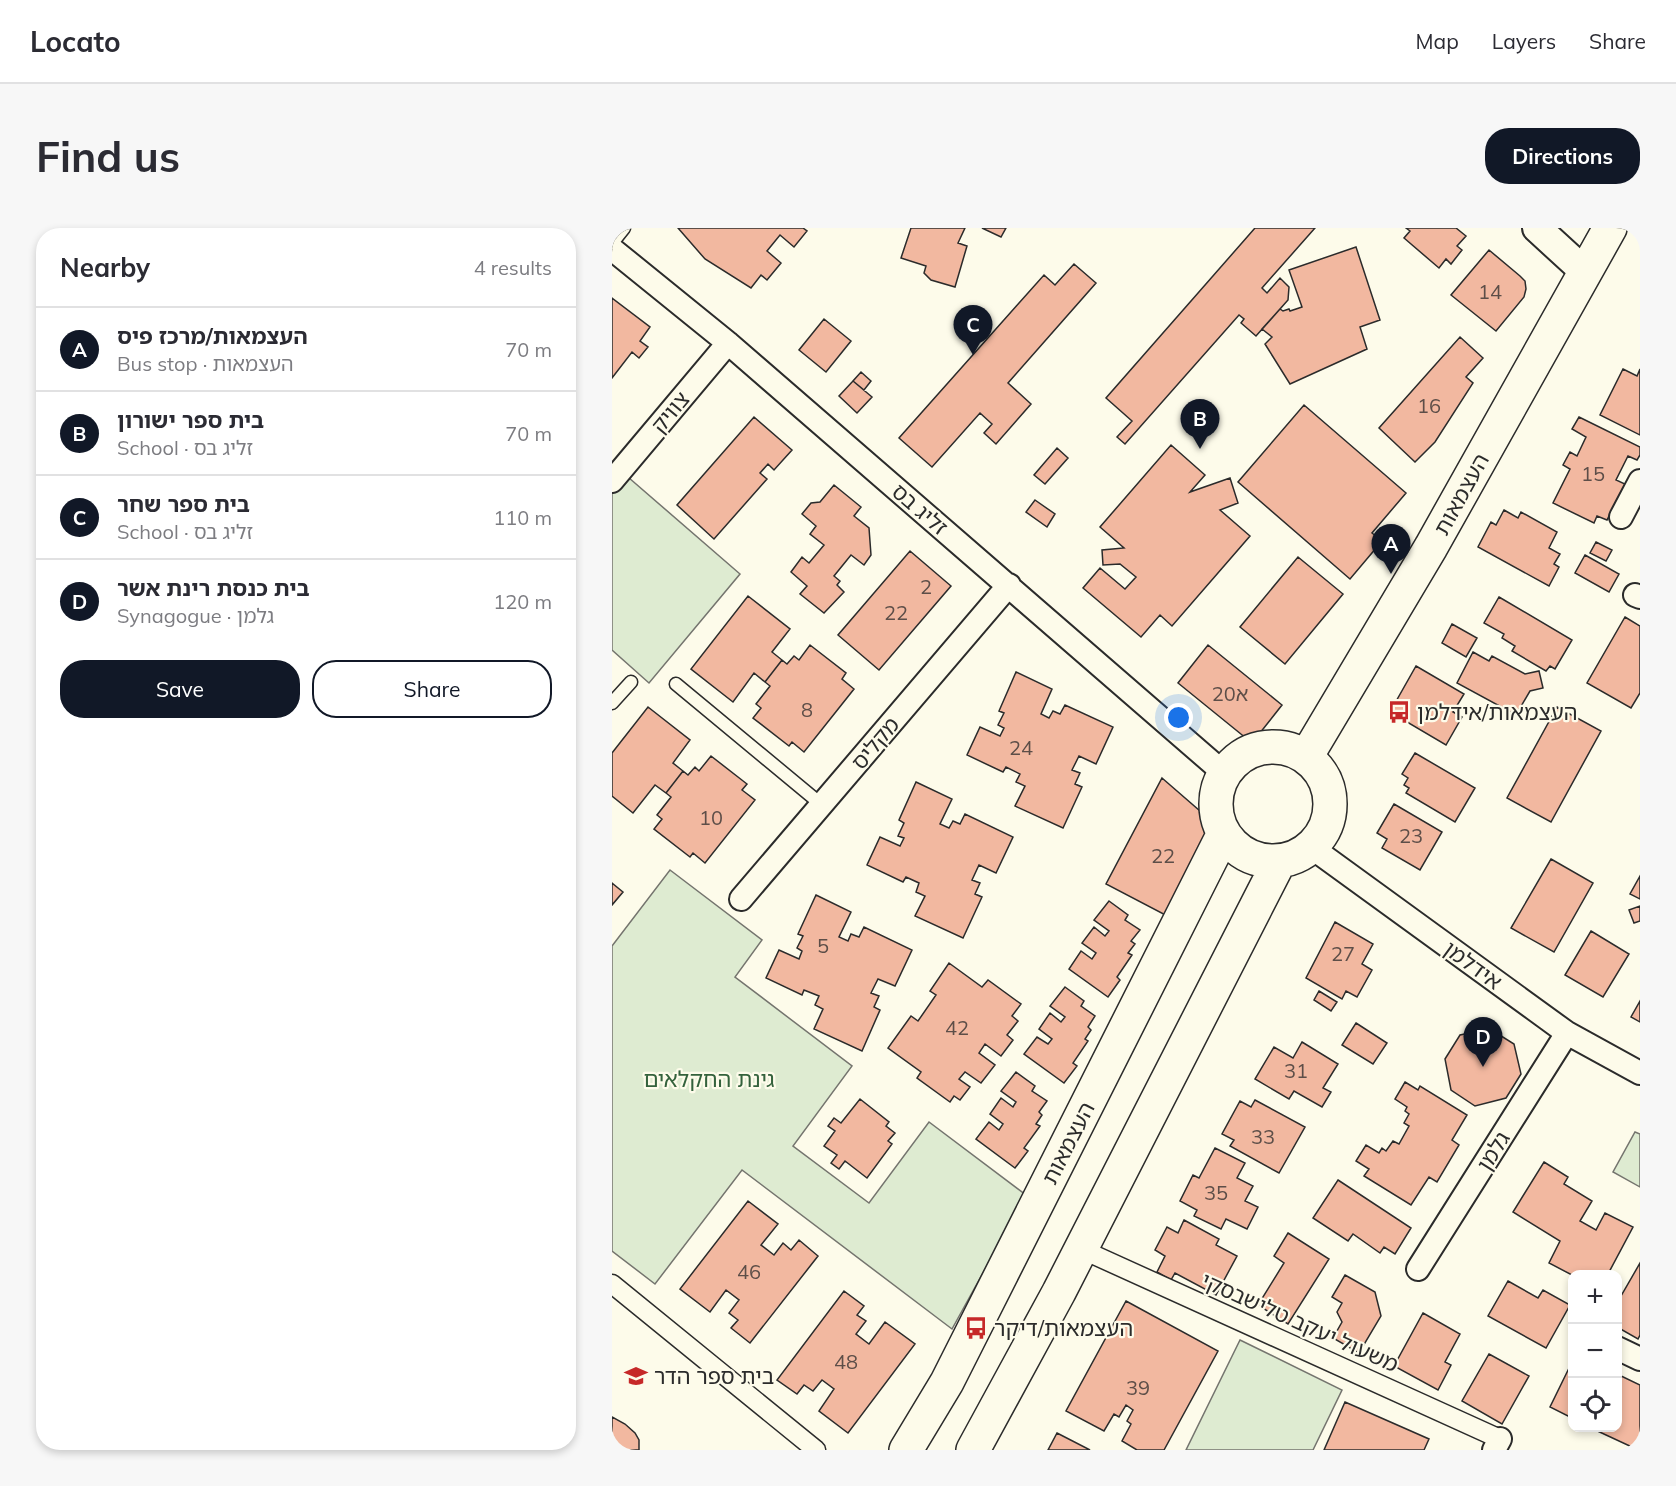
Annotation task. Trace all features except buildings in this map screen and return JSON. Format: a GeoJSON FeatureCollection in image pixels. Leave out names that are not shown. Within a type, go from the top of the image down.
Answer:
{"type":"FeatureCollection","features":[{"type":"Feature","properties":{"kind":"main road","name":"העצמאות"},"geometry":{"type":"LineString","coordinates":[[1306,758],[1431,547],[1610,228]]}},
{"type":"Feature","properties":{"kind":"main road"},"geometry":{"type":"LineString","coordinates":[[1275,747],[1294,750],[1306,758],[1324,776],[1330,795],[1330,814],[1323,832],[1311,847],[1296,857],[1278,862],[1261,860],[1244,854],[1230,842],[1220,826],[1216,809],[1218,790],[1225,774],[1238,759],[1255,750],[1275,747]]}},
{"type":"Feature","properties":{"kind":"main road","name":"העצמאות"},"geometry":{"type":"LineString","coordinates":[[906,1450],[947,1382],[1224,833]]}},
{"type":"Feature","properties":{"kind":"main road"},"geometry":{"type":"LineString","coordinates":[[973,1450],[1081,1249],[1278,862]]}},
{"type":"Feature","properties":{"kind":"street"},"geometry":{"type":"LineString","coordinates":[[1537,228],[1586,272]]}},
{"type":"Feature","properties":{"kind":"street","name":"זליג בס"},"geometry":{"type":"LineString","coordinates":[[612,249],[728,343],[1010,585],[1225,774]]}},
{"type":"Feature","properties":{"kind":"street","name":"צוויק"},"geometry":{"type":"LineString","coordinates":[[612,482],[728,343]]}},
{"type":"Feature","properties":{"kind":"street"},"geometry":{"type":"LineString","coordinates":[[1621,517],[1640,481]]}},
{"type":"Feature","properties":{"kind":"street","name":"מקליס"},"geometry":{"type":"LineString","coordinates":[[741,899],[1010,585]]}},
{"type":"Feature","properties":{"kind":"street","name":"אידלמן"},"geometry":{"type":"LineString","coordinates":[[1311,847],[1567,1033],[1640,1073]]}},
{"type":"Feature","properties":{"kind":"street","name":"גלמן"},"geometry":{"type":"LineString","coordinates":[[1418,1269],[1567,1033]]}},
{"type":"Feature","properties":{"kind":"street","name":"משעול יעקב טלישבסקי"},"geometry":{"type":"LineString","coordinates":[[1081,1249],[1497,1444]]}},
{"type":"Feature","properties":{"kind":"street"},"geometry":{"type":"LineString","coordinates":[[612,1284],[816,1450]]}},
{"type":"Feature","properties":{"kind":"street"},"geometry":{"type":"LineString","coordinates":[[1622,1350],[1640,1359]]}},
{"type":"Feature","properties":{"kind":"lane"},"geometry":{"type":"LineString","coordinates":[[612,243],[624,228]]}},
{"type":"Feature","properties":{"kind":"lane"},"geometry":{"type":"LineString","coordinates":[[612,703],[631,682]]}},
{"type":"Feature","properties":{"kind":"lane"},"geometry":{"type":"LineString","coordinates":[[676,684],[822,805]]}},
{"type":"Feature","properties":{"kind":"green space"},"geometry":{"type":"Polygon","coordinates":[[[621,471],[740,574],[649,683],[612,650],[612,481],[621,471]]]}},
{"type":"Feature","properties":{"kind":"green space","name":"גינת החקלאים"},"geometry":{"type":"Polygon","coordinates":[[[670,870],[762,940],[735,977],[852,1066],[793,1146],[869,1203],[929,1122],[1026,1195],[952,1329],[742,1170],[655,1284],[612,1251],[612,946],[670,870]]]}},
{"type":"Feature","properties":{"kind":"green space"},"geometry":{"type":"Polygon","coordinates":[[[1635,1132],[1640,1134],[1640,1187],[1613,1172],[1635,1132]]]}},
{"type":"Feature","properties":{"kind":"green space"},"geometry":{"type":"Polygon","coordinates":[[[1240,1340],[1342,1390],[1313,1450],[1186,1450],[1240,1340]]]}},
{"type":"Feature","properties":{"kind":"place","name":"בית ספר שחר"},"geometry":{"type":"Point","coordinates":[973,355]}},
{"type":"Feature","properties":{"kind":"place","name":"בית ספר ישורון"},"geometry":{"type":"Point","coordinates":[1200,449]}},
{"type":"Feature","properties":{"kind":"place","name":"העצמאות/מרכז פיס"},"geometry":{"type":"Point","coordinates":[1391,574]}},
{"type":"Feature","properties":{"kind":"place","name":"העצמאות/אידלמן"},"geometry":{"type":"Point","coordinates":[1399,712]}},
{"type":"Feature","properties":{"kind":"place","name":"בית כנסת רינת אשר"},"geometry":{"type":"Point","coordinates":[1483,1067]}},
{"type":"Feature","properties":{"kind":"place","name":"העצמאות/דיקר"},"geometry":{"type":"Point","coordinates":[976,1328]}},
{"type":"Feature","properties":{"kind":"place","name":"בית ספר הדר"},"geometry":{"type":"Point","coordinates":[636,1376]}}]}
